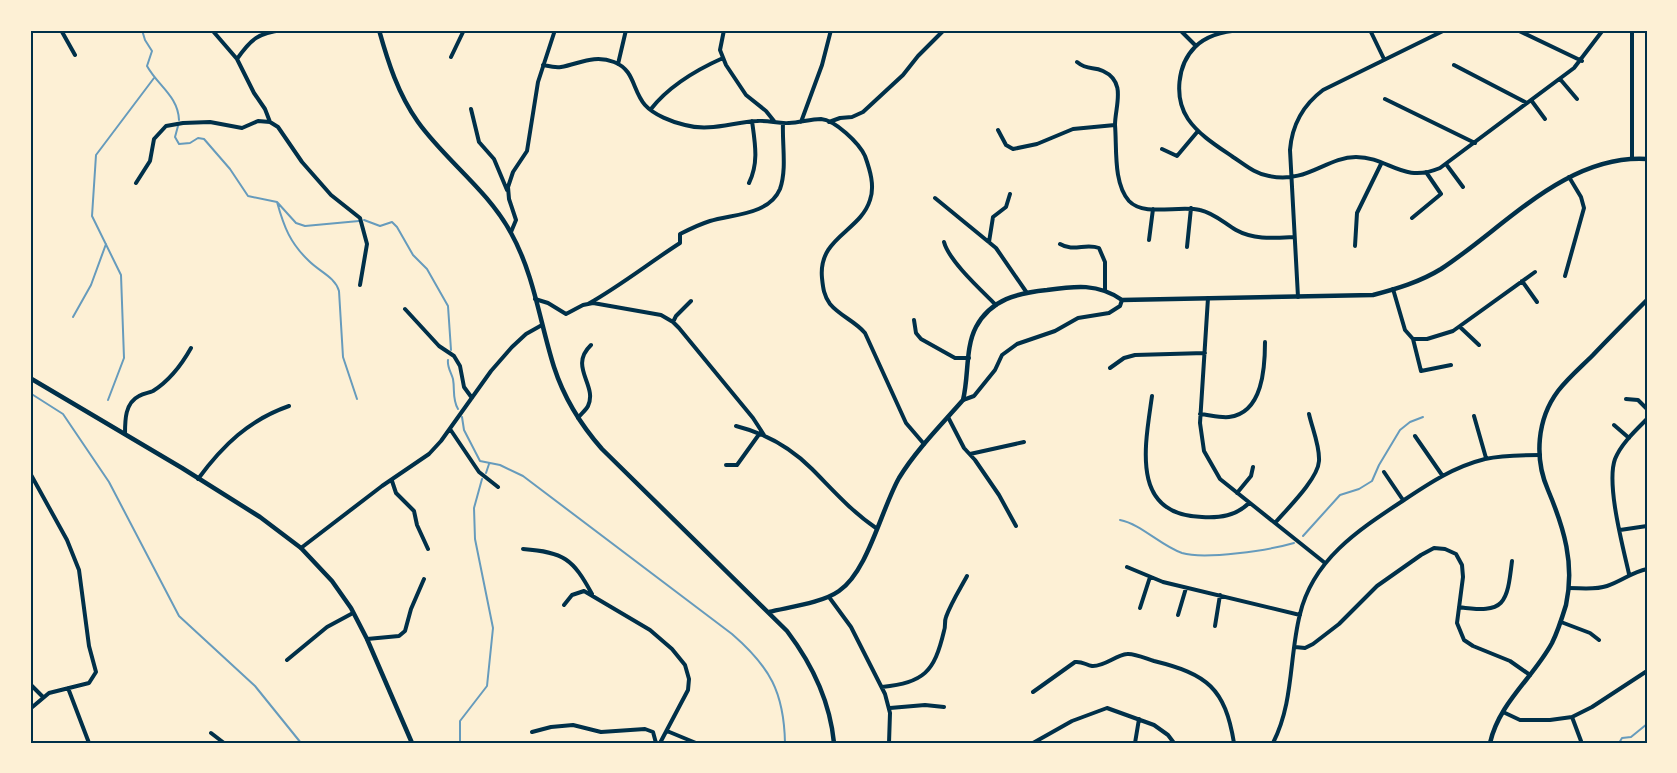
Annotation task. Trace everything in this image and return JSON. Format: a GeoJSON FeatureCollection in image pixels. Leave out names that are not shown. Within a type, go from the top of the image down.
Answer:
{"type":"FeatureCollection","features":[{"type":"Feature","properties":{"kind":"street"},"geometry":{"type":"LineString","coordinates":[[61,30],[75,55]]}},
{"type":"Feature","properties":{"kind":"street"},"geometry":{"type":"LineString","coordinates":[[212,30],[237,59],[270,122]]}},
{"type":"Feature","properties":{"kind":"street"},"geometry":{"type":"LineString","coordinates":[[237,59],[254,38],[266,32],[283,30]]}},
{"type":"Feature","properties":{"kind":"street"},"geometry":{"type":"LineString","coordinates":[[379,30],[396,82],[415,117],[429,136],[487,197],[511,232],[526,267],[559,382],[578,418],[602,449],[769,612],[794,640],[814,672],[826,704],[834,743]]}},
{"type":"Feature","properties":{"kind":"street"},"geometry":{"type":"LineString","coordinates":[[451,57],[464,30]]}},
{"type":"Feature","properties":{"kind":"street"},"geometry":{"type":"LineString","coordinates":[[508,190],[513,172],[527,151],[536,89],[555,30]]}},
{"type":"Feature","properties":{"kind":"street"},"geometry":{"type":"LineString","coordinates":[[618,64],[626,30]]}},
{"type":"Feature","properties":{"kind":"street"},"geometry":{"type":"LineString","coordinates":[[724,30],[720,50],[723,58],[746,95],[774,122]]}},
{"type":"Feature","properties":{"kind":"street"},"geometry":{"type":"LineString","coordinates":[[801,122],[822,65],[831,30]]}},
{"type":"Feature","properties":{"kind":"street"},"geometry":{"type":"LineString","coordinates":[[829,122],[863,112],[903,75],[944,30]]}},
{"type":"Feature","properties":{"kind":"street"},"geometry":{"type":"LineString","coordinates":[[1180,30],[1196,46]]}},
{"type":"Feature","properties":{"kind":"street"},"geometry":{"type":"LineString","coordinates":[[1241,30],[1218,34],[1196,46],[1182,69],[1179,85],[1183,111],[1198,131],[1256,172],[1269,176],[1291,177],[1305,175],[1349,158],[1362,158],[1408,173],[1426,172],[1446,164],[1582,61],[1603,30]]}},
{"type":"Feature","properties":{"kind":"street"},"geometry":{"type":"LineString","coordinates":[[1370,30],[1384,59]]}},
{"type":"Feature","properties":{"kind":"street"},"geometry":{"type":"LineString","coordinates":[[1298,297],[1291,177],[1291,141],[1295,124],[1304,109],[1323,90],[1445,30]]}},
{"type":"Feature","properties":{"kind":"street"},"geometry":{"type":"LineString","coordinates":[[1517,30],[1582,61]]}},
{"type":"Feature","properties":{"kind":"street"},"geometry":{"type":"LineString","coordinates":[[1632,30],[1632,159]]}},
{"type":"Feature","properties":{"kind":"street"},"geometry":{"type":"LineString","coordinates":[[651,109],[696,71],[723,58]]}},
{"type":"Feature","properties":{"kind":"street"},"geometry":{"type":"LineString","coordinates":[[543,64],[560,67],[593,59],[604,59],[618,64],[632,77],[643,102],[651,109],[680,124],[698,128],[752,121],[783,123],[820,119],[829,122],[848,135],[860,148],[867,161],[873,187],[867,208],[829,247],[821,274],[824,292],[832,306],[865,333],[906,423],[925,445]]}},
{"type":"Feature","properties":{"kind":"street"},"geometry":{"type":"LineString","coordinates":[[1077,62],[1087,69],[1105,72],[1116,84],[1120,94],[1115,126],[1121,186],[1131,203],[1139,208],[1191,208],[1208,212],[1236,230],[1249,235],[1263,238],[1294,237]]}},
{"type":"Feature","properties":{"kind":"street"},"geometry":{"type":"LineString","coordinates":[[1454,64],[1529,101],[1545,119]]}},
{"type":"Feature","properties":{"kind":"street"},"geometry":{"type":"LineString","coordinates":[[1560,79],[1577,99]]}},
{"type":"Feature","properties":{"kind":"street"},"geometry":{"type":"LineString","coordinates":[[1385,99],[1475,143]]}},
{"type":"Feature","properties":{"kind":"street"},"geometry":{"type":"LineString","coordinates":[[471,109],[479,142],[494,159],[508,190],[516,220],[511,232]]}},
{"type":"Feature","properties":{"kind":"street"},"geometry":{"type":"LineString","coordinates":[[136,183],[150,161],[154,139],[166,126],[210,122],[242,128],[258,121],[270,122],[278,127],[302,162],[331,195],[360,218],[367,244],[360,285]]}},
{"type":"Feature","properties":{"kind":"street"},"geometry":{"type":"LineString","coordinates":[[748,183],[754,169],[756,150],[752,121]]}},
{"type":"Feature","properties":{"kind":"street"},"geometry":{"type":"LineString","coordinates":[[535,298],[554,305],[567,314],[618,287],[641,268],[680,243],[680,234],[708,221],[761,208],[778,191],[782,176],[783,123]]}},
{"type":"Feature","properties":{"kind":"street"},"geometry":{"type":"LineString","coordinates":[[998,130],[1006,145],[1013,149],[1036,144],[1073,129],[1115,126]]}},
{"type":"Feature","properties":{"kind":"street"},"geometry":{"type":"LineString","coordinates":[[1162,149],[1178,155],[1198,131]]}},
{"type":"Feature","properties":{"kind":"street"},"geometry":{"type":"LineString","coordinates":[[769,612],[829,597],[840,590],[855,574],[900,477],[963,400],[975,331],[984,316],[996,305],[1012,296],[1082,286],[1105,290],[1122,300],[1358,296],[1393,289],[1440,269],[1569,177],[1598,165],[1632,159],[1647,159]]}},
{"type":"Feature","properties":{"kind":"street"},"geometry":{"type":"LineString","coordinates":[[1355,246],[1357,213],[1381,164]]}},
{"type":"Feature","properties":{"kind":"street"},"geometry":{"type":"LineString","coordinates":[[1446,164],[1462,187]]}},
{"type":"Feature","properties":{"kind":"street"},"geometry":{"type":"LineString","coordinates":[[1412,218],[1441,194],[1426,172]]}},
{"type":"Feature","properties":{"kind":"street"},"geometry":{"type":"LineString","coordinates":[[1564,276],[1584,208],[1581,197],[1569,177]]}},
{"type":"Feature","properties":{"kind":"street"},"geometry":{"type":"LineString","coordinates":[[989,242],[993,217],[1006,207],[1010,194]]}},
{"type":"Feature","properties":{"kind":"street"},"geometry":{"type":"LineString","coordinates":[[935,198],[1000,253],[1027,293]]}},
{"type":"Feature","properties":{"kind":"street"},"geometry":{"type":"LineString","coordinates":[[1187,247],[1191,208]]}},
{"type":"Feature","properties":{"kind":"street"},"geometry":{"type":"LineString","coordinates":[[1149,240],[1153,209]]}},
{"type":"Feature","properties":{"kind":"street"},"geometry":{"type":"LineString","coordinates":[[944,242],[947,251],[996,305]]}},
{"type":"Feature","properties":{"kind":"street"},"geometry":{"type":"LineString","coordinates":[[1060,244],[1072,248],[1093,246],[1099,248],[1106,262],[1105,290]]}},
{"type":"Feature","properties":{"kind":"street"},"geometry":{"type":"LineString","coordinates":[[1413,339],[1439,337],[1460,327],[1534,272]]}},
{"type":"Feature","properties":{"kind":"street"},"geometry":{"type":"LineString","coordinates":[[1522,281],[1537,302]]}},
{"type":"Feature","properties":{"kind":"street"},"geometry":{"type":"LineString","coordinates":[[1393,289],[1405,330],[1413,339],[1421,371],[1451,365]]}},
{"type":"Feature","properties":{"kind":"street"},"geometry":{"type":"LineString","coordinates":[[1208,298],[1200,414],[1202,443],[1210,465],[1220,479],[1237,494],[1325,563]]}},
{"type":"Feature","properties":{"kind":"street"},"geometry":{"type":"LineString","coordinates":[[963,400],[975,396],[992,375],[1002,355],[1017,344],[1056,331],[1078,318],[1109,313],[1120,306],[1122,300]]}},
{"type":"Feature","properties":{"kind":"street"},"geometry":{"type":"LineString","coordinates":[[1490,743],[1502,712],[1551,644],[1561,622],[1569,588],[1567,542],[1545,483],[1540,455],[1542,424],[1555,396],[1568,380],[1647,300]]}},
{"type":"Feature","properties":{"kind":"street"},"geometry":{"type":"LineString","coordinates":[[673,322],[676,315],[691,301]]}},
{"type":"Feature","properties":{"kind":"street"},"geometry":{"type":"LineString","coordinates":[[588,304],[662,315],[673,322],[753,418],[762,434]]}},
{"type":"Feature","properties":{"kind":"street"},"geometry":{"type":"LineString","coordinates":[[405,309],[439,346],[454,357],[459,366],[464,387],[472,398]]}},
{"type":"Feature","properties":{"kind":"street"},"geometry":{"type":"LineString","coordinates":[[914,320],[916,333],[921,339],[955,358],[969,357]]}},
{"type":"Feature","properties":{"kind":"street"},"geometry":{"type":"LineString","coordinates":[[301,548],[382,486],[429,454],[512,347],[526,334],[542,325]]}},
{"type":"Feature","properties":{"kind":"street"},"geometry":{"type":"LineString","coordinates":[[1460,327],[1479,345]]}},
{"type":"Feature","properties":{"kind":"street"},"geometry":{"type":"LineString","coordinates":[[1200,414],[1228,417],[1239,414],[1247,407],[1256,397],[1264,376],[1265,342]]}},
{"type":"Feature","properties":{"kind":"street"},"geometry":{"type":"LineString","coordinates":[[578,418],[588,406],[589,401],[582,369],[582,357],[591,345]]}},
{"type":"Feature","properties":{"kind":"street"},"geometry":{"type":"LineString","coordinates":[[125,434],[125,420],[131,403],[139,396],[152,392],[168,379],[191,348]]}},
{"type":"Feature","properties":{"kind":"street"},"geometry":{"type":"LineString","coordinates":[[1110,368],[1124,358],[1136,355],[1205,353]]}},
{"type":"Feature","properties":{"kind":"street"},"geometry":{"type":"LineString","coordinates":[[30,378],[260,517],[301,548],[332,581],[354,613],[412,743]]}},
{"type":"Feature","properties":{"kind":"street"},"geometry":{"type":"LineString","coordinates":[[1152,396],[1146,469],[1149,484],[1162,505],[1188,517],[1220,517],[1237,513],[1249,503]]}},
{"type":"Feature","properties":{"kind":"street"},"geometry":{"type":"LineString","coordinates":[[1626,399],[1638,400],[1647,409]]}},
{"type":"Feature","properties":{"kind":"street"},"geometry":{"type":"LineString","coordinates":[[198,479],[225,446],[242,430],[289,406]]}},
{"type":"Feature","properties":{"kind":"street"},"geometry":{"type":"LineString","coordinates":[[1275,523],[1313,476],[1318,465],[1318,453],[1309,414]]}},
{"type":"Feature","properties":{"kind":"street"},"geometry":{"type":"LineString","coordinates":[[1474,416],[1486,458]]}},
{"type":"Feature","properties":{"kind":"street"},"geometry":{"type":"LineString","coordinates":[[948,417],[964,448],[999,495],[1016,526]]}},
{"type":"Feature","properties":{"kind":"street"},"geometry":{"type":"LineString","coordinates":[[1629,574],[1612,474],[1614,460],[1629,438],[1647,419]]}},
{"type":"Feature","properties":{"kind":"street"},"geometry":{"type":"LineString","coordinates":[[1614,425],[1629,438]]}},
{"type":"Feature","properties":{"kind":"street"},"geometry":{"type":"LineString","coordinates":[[736,426],[762,434],[801,459],[844,502],[876,528]]}},
{"type":"Feature","properties":{"kind":"street"},"geometry":{"type":"LineString","coordinates":[[450,429],[479,472],[498,488]]}},
{"type":"Feature","properties":{"kind":"street"},"geometry":{"type":"LineString","coordinates":[[726,465],[736,465],[762,434]]}},
{"type":"Feature","properties":{"kind":"street"},"geometry":{"type":"LineString","coordinates":[[1415,436],[1442,476]]}},
{"type":"Feature","properties":{"kind":"street"},"geometry":{"type":"LineString","coordinates":[[970,454],[1024,442]]}},
{"type":"Feature","properties":{"kind":"street"},"geometry":{"type":"LineString","coordinates":[[1273,743],[1288,701],[1300,615],[1313,583],[1325,563],[1352,535],[1453,470],[1486,458],[1540,455]]}},
{"type":"Feature","properties":{"kind":"street"},"geometry":{"type":"LineString","coordinates":[[1237,494],[1251,476],[1253,467]]}},
{"type":"Feature","properties":{"kind":"street"},"geometry":{"type":"LineString","coordinates":[[1384,472],[1403,501]]}},
{"type":"Feature","properties":{"kind":"street"},"geometry":{"type":"LineString","coordinates":[[30,473],[67,540],[81,577],[89,646],[96,672],[89,683],[54,691],[30,709]]}},
{"type":"Feature","properties":{"kind":"street"},"geometry":{"type":"LineString","coordinates":[[392,481],[396,493],[414,511],[417,525],[428,549]]}},
{"type":"Feature","properties":{"kind":"street"},"geometry":{"type":"LineString","coordinates":[[1620,530],[1647,526]]}},
{"type":"Feature","properties":{"kind":"street"},"geometry":{"type":"LineString","coordinates":[[1295,647],[1305,648],[1313,644],[1338,624],[1384,580],[1434,548],[1456,554],[1462,565],[1458,629],[1467,643],[1510,661],[1530,675]]}},
{"type":"Feature","properties":{"kind":"street"},"geometry":{"type":"LineString","coordinates":[[523,549],[551,552],[570,562],[580,572],[592,595]]}},
{"type":"Feature","properties":{"kind":"street"},"geometry":{"type":"LineString","coordinates":[[1459,607],[1481,611],[1492,609],[1500,604],[1508,591],[1512,561]]}},
{"type":"Feature","properties":{"kind":"street"},"geometry":{"type":"LineString","coordinates":[[1127,567],[1186,588],[1300,615]]}},
{"type":"Feature","properties":{"kind":"street"},"geometry":{"type":"LineString","coordinates":[[1569,588],[1599,588],[1613,584],[1629,574],[1647,569]]}},
{"type":"Feature","properties":{"kind":"street"},"geometry":{"type":"LineString","coordinates":[[882,687],[910,683],[930,668],[945,630],[946,617],[967,576]]}},
{"type":"Feature","properties":{"kind":"street"},"geometry":{"type":"LineString","coordinates":[[1140,608],[1150,577]]}},
{"type":"Feature","properties":{"kind":"street"},"geometry":{"type":"LineString","coordinates":[[367,639],[389,638],[406,630],[411,609],[424,579]]}},
{"type":"Feature","properties":{"kind":"street"},"geometry":{"type":"LineString","coordinates":[[1178,615],[1186,588]]}},
{"type":"Feature","properties":{"kind":"street"},"geometry":{"type":"LineString","coordinates":[[532,732],[565,725],[581,726],[601,732],[645,729],[653,732],[658,743],[667,731],[689,687],[685,665],[654,632],[584,591],[569,597],[564,605]]}},
{"type":"Feature","properties":{"kind":"street"},"geometry":{"type":"LineString","coordinates":[[1215,626],[1220,595]]}},
{"type":"Feature","properties":{"kind":"street"},"geometry":{"type":"LineString","coordinates":[[829,597],[851,627],[882,687],[890,708],[889,743]]}},
{"type":"Feature","properties":{"kind":"street"},"geometry":{"type":"LineString","coordinates":[[287,660],[327,627],[354,613]]}},
{"type":"Feature","properties":{"kind":"street"},"geometry":{"type":"LineString","coordinates":[[1561,622],[1590,633],[1599,640]]}},
{"type":"Feature","properties":{"kind":"street"},"geometry":{"type":"LineString","coordinates":[[1033,692],[1075,662],[1080,661],[1090,666],[1097,665],[1127,654],[1185,670],[1203,680],[1226,708],[1234,743]]}},
{"type":"Feature","properties":{"kind":"street"},"geometry":{"type":"LineString","coordinates":[[1502,712],[1520,720],[1572,717],[1592,707],[1647,671]]}},
{"type":"Feature","properties":{"kind":"street"},"geometry":{"type":"LineString","coordinates":[[30,684],[43,697]]}},
{"type":"Feature","properties":{"kind":"street"},"geometry":{"type":"LineString","coordinates":[[68,688],[89,743]]}},
{"type":"Feature","properties":{"kind":"street"},"geometry":{"type":"LineString","coordinates":[[890,708],[925,705],[944,707]]}},
{"type":"Feature","properties":{"kind":"street"},"geometry":{"type":"LineString","coordinates":[[1033,743],[1072,721],[1107,708],[1160,729],[1174,743]]}},
{"type":"Feature","properties":{"kind":"street"},"geometry":{"type":"LineString","coordinates":[[1572,717],[1581,741]]}},
{"type":"Feature","properties":{"kind":"street"},"geometry":{"type":"LineString","coordinates":[[1135,743],[1139,719]]}},
{"type":"Feature","properties":{"kind":"street"},"geometry":{"type":"LineString","coordinates":[[667,731],[696,743]]}},
{"type":"Feature","properties":{"kind":"street"},"geometry":{"type":"LineString","coordinates":[[211,733],[224,743]]}},
{"type":"Feature","properties":{"kind":"waterway"},"geometry":{"type":"LineString","coordinates":[[142,30],[152,51],[147,66],[175,104],[179,120]]}},
{"type":"Feature","properties":{"kind":"waterway"},"geometry":{"type":"LineString","coordinates":[[108,400],[124,358],[121,275],[92,216],[96,155],[154,78]]}},
{"type":"Feature","properties":{"kind":"waterway"},"geometry":{"type":"LineString","coordinates":[[178,126],[175,137],[179,144],[190,143],[198,138],[204,139],[230,169],[248,196],[277,202],[296,223],[305,226],[359,221]]}},
{"type":"Feature","properties":{"kind":"waterway"},"geometry":{"type":"LineString","coordinates":[[277,202],[292,241],[309,261],[331,278],[337,286],[343,357],[357,399]]}},
{"type":"Feature","properties":{"kind":"waterway"},"geometry":{"type":"LineString","coordinates":[[364,220],[380,226],[392,222],[413,255],[427,269],[448,306],[451,350]]}},
{"type":"Feature","properties":{"kind":"waterway"},"geometry":{"type":"LineString","coordinates":[[73,317],[91,285],[106,244]]}},
{"type":"Feature","properties":{"kind":"waterway"},"geometry":{"type":"LineString","coordinates":[[448,360],[458,409]]}},
{"type":"Feature","properties":{"kind":"waterway"},"geometry":{"type":"LineString","coordinates":[[30,393],[63,414],[109,482],[179,616],[255,686],[301,743]]}},
{"type":"Feature","properties":{"kind":"waterway"},"geometry":{"type":"LineString","coordinates":[[462,417],[464,430],[480,461],[500,465],[523,476],[745,646],[765,670],[778,695],[782,709],[785,743]]}},
{"type":"Feature","properties":{"kind":"waterway"},"geometry":{"type":"LineString","coordinates":[[1303,536],[1340,495],[1359,489],[1372,481],[1400,430],[1410,422],[1423,417]]}},
{"type":"Feature","properties":{"kind":"waterway"},"geometry":{"type":"LineString","coordinates":[[486,473],[489,464]]}},
{"type":"Feature","properties":{"kind":"waterway"},"geometry":{"type":"LineString","coordinates":[[460,743],[460,721],[487,686],[493,628],[475,539],[474,508],[482,479]]}},
{"type":"Feature","properties":{"kind":"waterway"},"geometry":{"type":"LineString","coordinates":[[1120,520],[1136,526],[1174,550],[1192,555],[1238,553],[1294,543]]}},
{"type":"Feature","properties":{"kind":"waterway"},"geometry":{"type":"LineString","coordinates":[[1619,743],[1622,738],[1631,737],[1647,724]]}}]}
